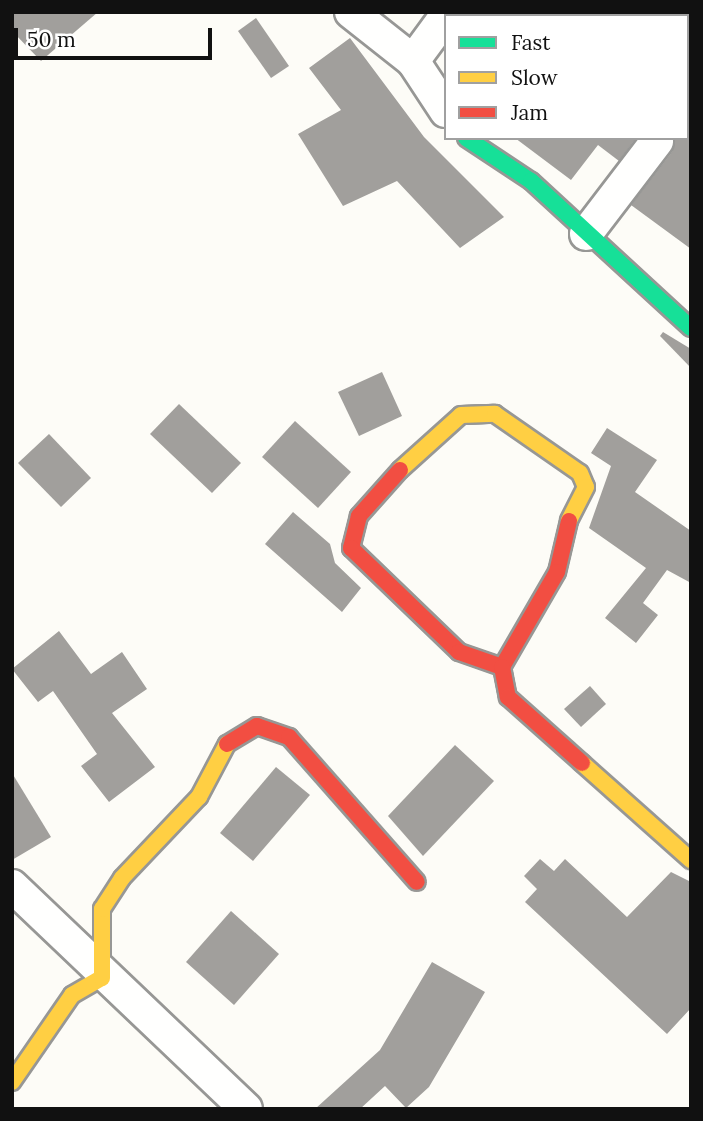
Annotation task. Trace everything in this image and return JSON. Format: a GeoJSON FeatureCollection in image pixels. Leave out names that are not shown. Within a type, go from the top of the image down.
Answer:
{"type":"FeatureCollection","features":[{"type":"Feature","properties":{"kind":"street"},"geometry":{"type":"LineString","coordinates":[[351,12],[412,61],[444,108]]}},
{"type":"Feature","properties":{"kind":"street"},"geometry":{"type":"LineString","coordinates":[[412,61],[444,19]]}},
{"type":"Feature","properties":{"kind":"street"},"geometry":{"type":"LineString","coordinates":[[469,140],[531,181],[691,328]]}},
{"type":"Feature","properties":{"kind":"street"},"geometry":{"type":"LineString","coordinates":[[586,234],[657,141]]}},
{"type":"Feature","properties":{"kind":"street"},"geometry":{"type":"LineString","coordinates":[[502,667],[459,653],[351,548],[359,516],[376,492],[461,415],[476,412],[495,414],[580,473],[586,487],[572,506],[557,572],[502,667],[508,696],[691,860]]}},
{"type":"Feature","properties":{"kind":"street"},"geometry":{"type":"LineString","coordinates":[[102,978],[102,909],[122,878],[198,797],[230,739],[257,726],[289,737],[417,882]]}},
{"type":"Feature","properties":{"kind":"street"},"geometry":{"type":"LineString","coordinates":[[12,886],[102,978],[246,1109]]}},
{"type":"Feature","properties":{"kind":"street"},"geometry":{"type":"LineString","coordinates":[[12,1082],[72,995],[102,978]]}},
{"type":"Feature","properties":{"kind":"building"},"geometry":{"type":"Polygon","coordinates":[[[12,12],[98,12],[41,61],[12,31],[12,12]]]}},
{"type":"Feature","properties":{"kind":"building"},"geometry":{"type":"Polygon","coordinates":[[[256,18],[289,66],[271,78],[238,31],[256,18]]]}},
{"type":"Feature","properties":{"kind":"building"},"geometry":{"type":"Polygon","coordinates":[[[350,38],[424,137],[504,217],[460,248],[397,181],[343,206],[298,134],[341,110],[309,68],[350,38]]]}},
{"type":"Feature","properties":{"kind":"building"},"geometry":{"type":"Polygon","coordinates":[[[691,138],[691,249],[631,205],[672,152],[675,140],[691,138]]]}},
{"type":"Feature","properties":{"kind":"building"},"geometry":{"type":"Polygon","coordinates":[[[518,140],[635,140],[619,161],[598,145],[571,180],[518,140]]]}},
{"type":"Feature","properties":{"kind":"building"},"geometry":{"type":"Polygon","coordinates":[[[663,332],[691,349],[691,368],[660,336],[663,332]]]}},
{"type":"Feature","properties":{"kind":"building"},"geometry":{"type":"Polygon","coordinates":[[[382,372],[402,416],[359,436],[338,392],[382,372]]]}},
{"type":"Feature","properties":{"kind":"building"},"geometry":{"type":"Polygon","coordinates":[[[179,404],[241,463],[212,493],[150,434],[179,404]]]}},
{"type":"Feature","properties":{"kind":"building"},"geometry":{"type":"Polygon","coordinates":[[[295,421],[351,472],[318,508],[262,457],[295,421]]]}},
{"type":"Feature","properties":{"kind":"building"},"geometry":{"type":"Polygon","coordinates":[[[607,428],[657,460],[635,492],[691,531],[691,583],[667,570],[643,603],[658,615],[636,643],[605,618],[646,568],[589,528],[611,466],[591,453],[607,428]]]}},
{"type":"Feature","properties":{"kind":"building"},"geometry":{"type":"Polygon","coordinates":[[[49,434],[91,478],[61,507],[18,463],[49,434]]]}},
{"type":"Feature","properties":{"kind":"building"},"geometry":{"type":"Polygon","coordinates":[[[293,512],[330,544],[335,563],[361,588],[342,612],[265,544],[293,512]]]}},
{"type":"Feature","properties":{"kind":"building"},"geometry":{"type":"Polygon","coordinates":[[[59,631],[91,674],[122,652],[147,689],[112,713],[155,767],[109,802],[81,766],[97,754],[53,691],[38,702],[12,669],[59,631]]]}},
{"type":"Feature","properties":{"kind":"building"},"geometry":{"type":"Polygon","coordinates":[[[590,686],[606,704],[581,727],[564,709],[590,686]]]}},
{"type":"Feature","properties":{"kind":"building"},"geometry":{"type":"Polygon","coordinates":[[[455,745],[494,781],[423,856],[388,816],[455,745]]]}},
{"type":"Feature","properties":{"kind":"building"},"geometry":{"type":"Polygon","coordinates":[[[276,767],[310,795],[253,861],[220,833],[276,767]]]}},
{"type":"Feature","properties":{"kind":"building"},"geometry":{"type":"Polygon","coordinates":[[[12,773],[51,837],[12,860],[12,773]]]}},
{"type":"Feature","properties":{"kind":"building"},"geometry":{"type":"Polygon","coordinates":[[[540,859],[554,871],[565,859],[627,917],[671,872],[691,882],[691,1008],[667,1034],[525,902],[537,889],[524,876],[540,859]]]}},
{"type":"Feature","properties":{"kind":"building"},"geometry":{"type":"Polygon","coordinates":[[[231,911],[279,954],[234,1005],[186,962],[231,911]]]}},
{"type":"Feature","properties":{"kind":"building"},"geometry":{"type":"Polygon","coordinates":[[[432,962],[485,992],[429,1087],[406,1108],[385,1086],[360,1109],[315,1109],[380,1050],[432,962]]]}},
{"type":"Feature","properties":{"kind":"traffic: fast"},"geometry":{"type":"LineString","coordinates":[[469,140],[531,181],[691,328]]}},
{"type":"Feature","properties":{"kind":"traffic: slow"},"geometry":{"type":"LineString","coordinates":[[400,470],[461,415],[495,414],[580,473],[586,487],[569,521]]}},
{"type":"Feature","properties":{"kind":"traffic: slow"},"geometry":{"type":"LineString","coordinates":[[12,1082],[72,995],[102,978],[102,909],[122,878],[199,797],[227,744]]}},
{"type":"Feature","properties":{"kind":"traffic: slow"},"geometry":{"type":"LineString","coordinates":[[582,763],[691,860]]}},
{"type":"Feature","properties":{"kind":"traffic: jam"},"geometry":{"type":"LineString","coordinates":[[400,470],[359,516],[351,548],[459,652],[502,667]]}},
{"type":"Feature","properties":{"kind":"traffic: jam"},"geometry":{"type":"LineString","coordinates":[[569,521],[557,572],[502,667],[508,697],[582,763]]}},
{"type":"Feature","properties":{"kind":"traffic: jam"},"geometry":{"type":"LineString","coordinates":[[227,744],[257,726],[289,737],[417,882]]}}]}
